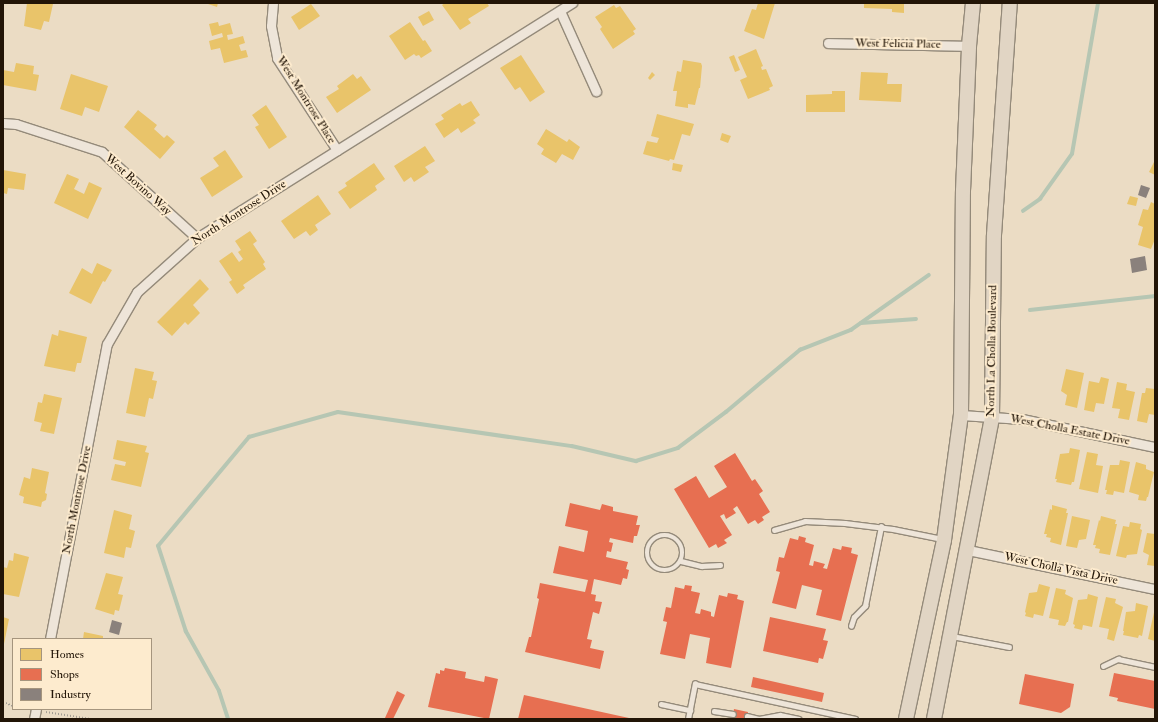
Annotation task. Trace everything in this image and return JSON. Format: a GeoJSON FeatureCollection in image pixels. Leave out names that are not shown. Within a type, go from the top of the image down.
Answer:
{"type":"FeatureCollection","features":[{"type":"Feature","properties":{"kind":"main road"},"geometry":{"type":"LineString","coordinates":[[906,719],[944,540],[961,415],[962,192],[969,46],[973,3]]}},
{"type":"Feature","properties":{"kind":"main road","name":"North La Cholla Boulevard"},"geometry":{"type":"LineString","coordinates":[[934,719],[968,550],[992,417],[994,235],[1010,3]]}},
{"type":"Feature","properties":{"kind":"street","name":"West Montrose Place"},"geometry":{"type":"LineString","coordinates":[[272,3],[271,26],[277,58],[337,150]]}},
{"type":"Feature","properties":{"kind":"street","name":"North Montrose Drive"},"geometry":{"type":"LineString","coordinates":[[50,638],[107,344],[136,292],[197,238],[572,3]]}},
{"type":"Feature","properties":{"kind":"street"},"geometry":{"type":"LineString","coordinates":[[560,11],[596,91]]}},
{"type":"Feature","properties":{"kind":"street","name":"West Felicia Place"},"geometry":{"type":"LineString","coordinates":[[828,43],[969,46]]}},
{"type":"Feature","properties":{"kind":"street","name":"West Bovino Way"},"geometry":{"type":"LineString","coordinates":[[3,123],[16,124],[102,152],[197,238]]}},
{"type":"Feature","properties":{"kind":"street","name":"West Cholla Estate Drive"},"geometry":{"type":"LineString","coordinates":[[961,415],[1022,419],[1155,447]]}},
{"type":"Feature","properties":{"kind":"street","name":"West Cholla Vista Drive"},"geometry":{"type":"LineString","coordinates":[[968,550],[1155,589]]}},
{"type":"Feature","properties":{"kind":"lane"},"geometry":{"type":"LineString","coordinates":[[774,530],[805,521],[845,523],[944,540]]}},
{"type":"Feature","properties":{"kind":"lane"},"geometry":{"type":"LineString","coordinates":[[851,626],[854,617],[865,606],[881,528]]}},
{"type":"Feature","properties":{"kind":"lane"},"geometry":{"type":"LineString","coordinates":[[668,535],[673,537],[681,545],[683,550],[681,561],[672,570],[660,571],[650,564],[646,552],[648,546],[656,537],[668,535]]}},
{"type":"Feature","properties":{"kind":"lane"},"geometry":{"type":"LineString","coordinates":[[681,561],[701,566],[720,564]]}},
{"type":"Feature","properties":{"kind":"lane"},"geometry":{"type":"LineString","coordinates":[[950,636],[1009,647]]}},
{"type":"Feature","properties":{"kind":"lane"},"geometry":{"type":"LineString","coordinates":[[1103,666],[1118,659],[1155,667]]}},
{"type":"Feature","properties":{"kind":"lane"},"geometry":{"type":"LineString","coordinates":[[688,719],[695,684],[855,719]]}},
{"type":"Feature","properties":{"kind":"lane"},"geometry":{"type":"LineString","coordinates":[[661,704],[690,710]]}},
{"type":"Feature","properties":{"kind":"lane"},"geometry":{"type":"LineString","coordinates":[[714,711],[733,714]]}},
{"type":"Feature","properties":{"kind":"lane"},"geometry":{"type":"LineString","coordinates":[[747,716],[759,719],[780,715],[798,719]]}},
{"type":"Feature","properties":{"kind":"path"},"geometry":{"type":"LineString","coordinates":[[49,713],[66,714],[90,719]]}},
{"type":"Feature","properties":{"kind":"building: Homes"},"geometry":{"type":"Polygon","coordinates":[[[27,3],[53,4],[49,22],[44,21],[41,30],[24,26],[27,3]]]}},
{"type":"Feature","properties":{"kind":"building: Homes"},"geometry":{"type":"Polygon","coordinates":[[[205,3],[218,3],[217,7],[205,3]]]}},
{"type":"Feature","properties":{"kind":"building: Homes"},"geometry":{"type":"Polygon","coordinates":[[[445,3],[487,3],[489,6],[468,19],[471,23],[460,30],[442,5],[445,3]]]}},
{"type":"Feature","properties":{"kind":"building: Homes"},"geometry":{"type":"Polygon","coordinates":[[[758,3],[775,3],[764,39],[744,31],[752,9],[756,10],[758,3]]]}},
{"type":"Feature","properties":{"kind":"building: Homes"},"geometry":{"type":"Polygon","coordinates":[[[864,3],[904,3],[904,13],[892,12],[892,9],[864,8],[864,3]]]}},
{"type":"Feature","properties":{"kind":"building: Homes"},"geometry":{"type":"Polygon","coordinates":[[[311,4],[320,16],[299,30],[291,17],[311,4]]]}},
{"type":"Feature","properties":{"kind":"building: Homes"},"geometry":{"type":"Polygon","coordinates":[[[614,5],[616,8],[620,6],[636,29],[633,31],[635,34],[613,49],[600,29],[602,27],[595,17],[614,5]]]}},
{"type":"Feature","properties":{"kind":"building: Homes"},"geometry":{"type":"Polygon","coordinates":[[[429,11],[434,20],[423,26],[418,17],[429,11]]]}},
{"type":"Feature","properties":{"kind":"building: Homes"},"geometry":{"type":"Polygon","coordinates":[[[218,22],[219,26],[230,23],[233,34],[227,35],[228,40],[243,36],[245,43],[239,45],[241,51],[246,50],[248,57],[224,63],[220,48],[211,50],[209,41],[223,37],[222,33],[212,36],[209,24],[218,22]]]}},
{"type":"Feature","properties":{"kind":"building: Homes"},"geometry":{"type":"Polygon","coordinates":[[[410,22],[432,51],[421,58],[419,55],[416,56],[414,54],[405,60],[389,36],[410,22]]]}},
{"type":"Feature","properties":{"kind":"building: Homes"},"geometry":{"type":"Polygon","coordinates":[[[756,49],[763,66],[761,67],[762,70],[766,69],[773,86],[769,88],[770,90],[748,99],[740,80],[747,77],[738,57],[756,49]]]}},
{"type":"Feature","properties":{"kind":"building: Homes"},"geometry":{"type":"Polygon","coordinates":[[[521,55],[545,92],[530,102],[520,87],[515,90],[500,68],[521,55]]]}},
{"type":"Feature","properties":{"kind":"building: Homes"},"geometry":{"type":"Polygon","coordinates":[[[734,55],[740,70],[735,72],[729,57],[734,55]]]}},
{"type":"Feature","properties":{"kind":"building: Homes"},"geometry":{"type":"Polygon","coordinates":[[[683,60],[701,63],[702,66],[700,88],[695,105],[688,104],[688,108],[675,106],[677,91],[673,91],[677,71],[681,72],[683,60]]]}},
{"type":"Feature","properties":{"kind":"building: Homes"},"geometry":{"type":"Polygon","coordinates":[[[16,63],[34,66],[33,74],[39,75],[36,91],[3,85],[3,70],[14,72],[16,63]]]}},
{"type":"Feature","properties":{"kind":"building: Homes"},"geometry":{"type":"Polygon","coordinates":[[[652,72],[655,75],[650,80],[648,78],[652,72]]]}},
{"type":"Feature","properties":{"kind":"building: Homes"},"geometry":{"type":"Polygon","coordinates":[[[861,72],[888,73],[887,84],[902,84],[901,102],[859,100],[861,72]]]}},
{"type":"Feature","properties":{"kind":"building: Homes"},"geometry":{"type":"Polygon","coordinates":[[[71,74],[108,86],[99,112],[85,107],[82,116],[60,109],[71,74]]]}},
{"type":"Feature","properties":{"kind":"building: Homes"},"geometry":{"type":"Polygon","coordinates":[[[353,74],[357,79],[361,76],[371,90],[337,113],[326,97],[339,89],[337,86],[353,74]]]}},
{"type":"Feature","properties":{"kind":"building: Homes"},"geometry":{"type":"Polygon","coordinates":[[[832,91],[845,91],[845,112],[806,112],[806,95],[832,94],[832,91]]]}},
{"type":"Feature","properties":{"kind":"building: Homes"},"geometry":{"type":"Polygon","coordinates":[[[471,101],[480,115],[473,120],[476,123],[461,133],[458,128],[444,138],[435,124],[444,119],[441,115],[460,103],[462,106],[471,101]]]}},
{"type":"Feature","properties":{"kind":"building: Homes"},"geometry":{"type":"Polygon","coordinates":[[[266,105],[287,137],[269,149],[255,127],[259,125],[252,115],[266,105]]]}},
{"type":"Feature","properties":{"kind":"building: Homes"},"geometry":{"type":"Polygon","coordinates":[[[138,110],[157,125],[154,129],[164,138],[167,135],[175,142],[160,159],[124,127],[138,110]]]}},
{"type":"Feature","properties":{"kind":"building: Homes"},"geometry":{"type":"Polygon","coordinates":[[[657,114],[694,124],[690,136],[682,134],[674,160],[670,159],[669,161],[643,154],[647,141],[657,143],[659,138],[651,136],[657,114]]]}},
{"type":"Feature","properties":{"kind":"building: Homes"},"geometry":{"type":"Polygon","coordinates":[[[546,129],[567,142],[569,139],[580,147],[573,160],[562,154],[556,163],[541,154],[544,149],[537,144],[546,129]]]}},
{"type":"Feature","properties":{"kind":"building: Homes"},"geometry":{"type":"Polygon","coordinates":[[[722,133],[731,136],[728,143],[720,140],[722,133]]]}},
{"type":"Feature","properties":{"kind":"building: Homes"},"geometry":{"type":"Polygon","coordinates":[[[425,146],[435,161],[425,167],[429,172],[414,182],[411,177],[404,182],[394,166],[425,146]]]}},
{"type":"Feature","properties":{"kind":"building: Homes"},"geometry":{"type":"Polygon","coordinates":[[[225,150],[243,177],[212,197],[200,178],[219,166],[213,158],[225,150]]]}},
{"type":"Feature","properties":{"kind":"building: Homes"},"geometry":{"type":"Polygon","coordinates":[[[1155,160],[1155,175],[1149,172],[1155,160]]]}},
{"type":"Feature","properties":{"kind":"building: Homes"},"geometry":{"type":"Polygon","coordinates":[[[374,163],[385,179],[375,186],[377,190],[350,209],[338,192],[347,186],[345,183],[374,163]]]}},
{"type":"Feature","properties":{"kind":"building: Homes"},"geometry":{"type":"Polygon","coordinates":[[[673,163],[683,165],[681,172],[672,170],[673,163]]]}},
{"type":"Feature","properties":{"kind":"building: Homes"},"geometry":{"type":"Polygon","coordinates":[[[3,170],[26,174],[24,190],[8,188],[7,194],[3,193],[3,170]]]}},
{"type":"Feature","properties":{"kind":"building: Homes"},"geometry":{"type":"Polygon","coordinates":[[[67,174],[79,179],[74,189],[84,194],[89,182],[102,188],[88,219],[54,203],[67,174]]]}},
{"type":"Feature","properties":{"kind":"building: Homes"},"geometry":{"type":"Polygon","coordinates":[[[318,195],[331,214],[315,225],[318,230],[310,236],[306,231],[294,239],[281,221],[318,195]]]}},
{"type":"Feature","properties":{"kind":"building: Homes"},"geometry":{"type":"Polygon","coordinates":[[[1130,196],[1138,198],[1136,206],[1127,204],[1130,196]]]}},
{"type":"Feature","properties":{"kind":"building: Homes"},"geometry":{"type":"Polygon","coordinates":[[[1151,202],[1155,204],[1155,239],[1151,249],[1138,245],[1143,227],[1138,225],[1143,209],[1148,210],[1151,202]]]}},
{"type":"Feature","properties":{"kind":"building: Homes"},"geometry":{"type":"Polygon","coordinates":[[[250,231],[257,241],[253,244],[265,262],[263,264],[266,269],[243,285],[245,288],[237,294],[229,282],[232,280],[219,261],[232,252],[239,262],[243,259],[238,252],[241,250],[235,241],[250,231]]]}},
{"type":"Feature","properties":{"kind":"building: Homes"},"geometry":{"type":"Polygon","coordinates":[[[97,263],[112,270],[105,282],[103,281],[91,304],[69,293],[82,268],[92,274],[97,263]]]}},
{"type":"Feature","properties":{"kind":"building: Homes"},"geometry":{"type":"Polygon","coordinates":[[[200,279],[209,289],[193,305],[200,313],[188,325],[185,322],[172,336],[157,322],[200,279]]]}},
{"type":"Feature","properties":{"kind":"building: Homes"},"geometry":{"type":"Polygon","coordinates":[[[59,330],[87,337],[81,363],[77,363],[75,372],[44,366],[52,334],[58,336],[59,330]]]}},
{"type":"Feature","properties":{"kind":"building: Homes"},"geometry":{"type":"Polygon","coordinates":[[[135,368],[154,372],[152,380],[157,381],[153,399],[149,398],[145,417],[126,413],[135,368]]]}},
{"type":"Feature","properties":{"kind":"building: Homes"},"geometry":{"type":"Polygon","coordinates":[[[1066,369],[1084,373],[1077,408],[1065,405],[1067,395],[1061,391],[1066,369]]]}},
{"type":"Feature","properties":{"kind":"building: Homes"},"geometry":{"type":"Polygon","coordinates":[[[1101,377],[1109,379],[1104,404],[1096,403],[1094,412],[1084,410],[1089,381],[1099,383],[1101,377]]]}},
{"type":"Feature","properties":{"kind":"building: Homes"},"geometry":{"type":"Polygon","coordinates":[[[1117,382],[1127,384],[1126,390],[1135,392],[1129,420],[1118,418],[1120,409],[1112,408],[1117,382]]]}},
{"type":"Feature","properties":{"kind":"building: Homes"},"geometry":{"type":"Polygon","coordinates":[[[1146,388],[1155,389],[1155,415],[1149,414],[1147,423],[1137,421],[1142,393],[1145,393],[1146,388]]]}},
{"type":"Feature","properties":{"kind":"building: Homes"},"geometry":{"type":"Polygon","coordinates":[[[44,394],[62,398],[54,434],[40,431],[42,423],[34,421],[38,402],[42,403],[44,394]]]}},
{"type":"Feature","properties":{"kind":"building: Homes"},"geometry":{"type":"Polygon","coordinates":[[[117,440],[147,446],[145,452],[149,453],[141,487],[111,480],[115,464],[125,466],[126,462],[113,459],[117,440]]]}},
{"type":"Feature","properties":{"kind":"building: Homes"},"geometry":{"type":"Polygon","coordinates":[[[1070,448],[1080,450],[1074,482],[1072,482],[1071,485],[1056,482],[1057,479],[1055,479],[1060,454],[1069,453],[1070,448]]]}},
{"type":"Feature","properties":{"kind":"building: Homes"},"geometry":{"type":"Polygon","coordinates":[[[1087,452],[1098,454],[1096,465],[1103,466],[1098,493],[1079,489],[1087,452]]]}},
{"type":"Feature","properties":{"kind":"building: Homes"},"geometry":{"type":"Polygon","coordinates":[[[1120,460],[1130,462],[1124,493],[1114,491],[1113,495],[1106,494],[1107,490],[1105,490],[1110,465],[1119,465],[1120,460]]]}},
{"type":"Feature","properties":{"kind":"building: Homes"},"geometry":{"type":"Polygon","coordinates":[[[1136,462],[1146,465],[1146,469],[1154,472],[1146,501],[1138,500],[1139,495],[1129,492],[1136,462]]]}},
{"type":"Feature","properties":{"kind":"building: Homes"},"geometry":{"type":"Polygon","coordinates":[[[32,468],[49,472],[45,493],[47,494],[46,500],[42,502],[41,507],[23,503],[24,497],[19,495],[24,477],[30,479],[32,468]]]}},
{"type":"Feature","properties":{"kind":"building: Homes"},"geometry":{"type":"Polygon","coordinates":[[[1052,505],[1067,509],[1066,513],[1068,513],[1061,545],[1050,542],[1051,538],[1046,537],[1047,534],[1044,534],[1050,509],[1052,510],[1052,505]]]}},
{"type":"Feature","properties":{"kind":"building: Homes"},"geometry":{"type":"Polygon","coordinates":[[[114,510],[132,515],[129,529],[135,531],[131,548],[126,547],[124,558],[104,553],[114,510]]]}},
{"type":"Feature","properties":{"kind":"building: Homes"},"geometry":{"type":"Polygon","coordinates":[[[1072,516],[1090,520],[1086,539],[1079,540],[1077,548],[1066,546],[1072,516]]]}},
{"type":"Feature","properties":{"kind":"building: Homes"},"geometry":{"type":"Polygon","coordinates":[[[1101,516],[1116,520],[1115,524],[1117,524],[1110,555],[1099,553],[1100,549],[1095,548],[1096,545],[1093,545],[1101,516]]]}},
{"type":"Feature","properties":{"kind":"building: Homes"},"geometry":{"type":"Polygon","coordinates":[[[1130,522],[1141,524],[1140,529],[1142,530],[1137,554],[1127,555],[1126,558],[1116,556],[1123,526],[1129,527],[1130,522]]]}},
{"type":"Feature","properties":{"kind":"building: Homes"},"geometry":{"type":"Polygon","coordinates":[[[1147,533],[1155,534],[1155,566],[1147,565],[1149,555],[1143,552],[1147,533]]]}},
{"type":"Feature","properties":{"kind":"building: Homes"},"geometry":{"type":"Polygon","coordinates":[[[14,553],[29,557],[19,597],[3,594],[3,567],[7,568],[9,560],[13,561],[14,553]]]}},
{"type":"Feature","properties":{"kind":"building: Homes"},"geometry":{"type":"Polygon","coordinates":[[[106,573],[123,577],[118,594],[123,595],[119,611],[115,610],[114,615],[95,609],[106,573]]]}},
{"type":"Feature","properties":{"kind":"building: Homes"},"geometry":{"type":"Polygon","coordinates":[[[1039,584],[1050,587],[1043,616],[1034,614],[1033,618],[1025,616],[1029,593],[1037,592],[1039,584]]]}},
{"type":"Feature","properties":{"kind":"building: Homes"},"geometry":{"type":"Polygon","coordinates":[[[1056,588],[1066,590],[1065,594],[1073,598],[1068,622],[1065,626],[1058,625],[1059,620],[1049,618],[1056,588]]]}},
{"type":"Feature","properties":{"kind":"building: Homes"},"geometry":{"type":"Polygon","coordinates":[[[1088,594],[1098,597],[1092,627],[1083,625],[1082,630],[1074,628],[1075,625],[1073,624],[1078,600],[1087,599],[1088,594]]]}},
{"type":"Feature","properties":{"kind":"building: Homes"},"geometry":{"type":"Polygon","coordinates":[[[1106,597],[1116,599],[1115,603],[1123,607],[1114,641],[1107,639],[1109,629],[1099,627],[1106,597]]]}},
{"type":"Feature","properties":{"kind":"building: Homes"},"geometry":{"type":"Polygon","coordinates":[[[1136,603],[1148,606],[1142,636],[1139,635],[1138,638],[1123,635],[1126,612],[1135,611],[1136,603]]]}},
{"type":"Feature","properties":{"kind":"building: Homes"},"geometry":{"type":"Polygon","coordinates":[[[1155,608],[1155,641],[1148,639],[1155,608]]]}},
{"type":"Feature","properties":{"kind":"building: Homes"},"geometry":{"type":"Polygon","coordinates":[[[3,617],[9,619],[4,644],[3,644],[3,617]]]}},
{"type":"Feature","properties":{"kind":"building: Homes"},"geometry":{"type":"Polygon","coordinates":[[[84,632],[103,636],[103,638],[83,638],[84,632]]]}},
{"type":"Feature","properties":{"kind":"building: Shops"},"geometry":{"type":"Polygon","coordinates":[[[735,453],[752,481],[755,479],[763,491],[759,494],[770,512],[762,517],[764,520],[758,524],[755,520],[748,524],[737,506],[733,509],[736,513],[726,519],[724,514],[720,516],[732,535],[724,540],[727,543],[718,548],[716,544],[709,548],[674,489],[696,476],[709,498],[727,487],[714,466],[735,453]]]}},
{"type":"Feature","properties":{"kind":"building: Shops"},"geometry":{"type":"Polygon","coordinates":[[[570,503],[600,510],[602,504],[613,507],[613,511],[638,516],[636,525],[640,525],[637,536],[634,536],[633,543],[610,538],[609,542],[613,543],[611,552],[607,551],[606,557],[628,562],[626,569],[629,570],[627,579],[623,578],[621,585],[594,579],[591,594],[596,595],[595,601],[602,602],[599,614],[593,612],[587,639],[592,640],[590,648],[604,651],[600,669],[525,652],[529,637],[531,637],[539,599],[537,598],[540,583],[585,592],[588,580],[553,573],[559,546],[584,552],[588,531],[565,526],[570,503]]]}},
{"type":"Feature","properties":{"kind":"building: Shops"},"geometry":{"type":"Polygon","coordinates":[[[799,536],[806,538],[805,542],[814,545],[809,565],[813,566],[814,561],[825,564],[823,568],[827,569],[833,548],[841,550],[842,546],[852,548],[851,553],[858,555],[841,621],[816,615],[822,590],[802,585],[796,609],[772,603],[780,572],[776,571],[779,557],[784,558],[790,538],[798,540],[799,536]]]}},
{"type":"Feature","properties":{"kind":"building: Shops"},"geometry":{"type":"Polygon","coordinates":[[[685,585],[692,586],[691,591],[700,593],[695,613],[700,614],[701,609],[711,612],[711,616],[714,617],[719,595],[727,597],[728,593],[738,595],[737,599],[744,601],[731,668],[706,663],[710,638],[690,634],[685,659],[660,654],[667,622],[663,621],[666,607],[671,608],[675,587],[684,589],[685,585]]]}},
{"type":"Feature","properties":{"kind":"building: Shops"},"geometry":{"type":"Polygon","coordinates":[[[770,617],[826,629],[823,640],[828,641],[823,659],[819,658],[818,663],[763,651],[770,617]]]}},
{"type":"Feature","properties":{"kind":"building: Shops"},"geometry":{"type":"Polygon","coordinates":[[[445,668],[466,672],[465,678],[484,682],[485,676],[498,679],[489,719],[428,707],[436,673],[440,674],[440,670],[444,671],[445,668]]]}},
{"type":"Feature","properties":{"kind":"building: Shops"},"geometry":{"type":"Polygon","coordinates":[[[1114,673],[1155,681],[1155,709],[1117,701],[1118,698],[1109,696],[1114,673]]]}},
{"type":"Feature","properties":{"kind":"building: Shops"},"geometry":{"type":"Polygon","coordinates":[[[1025,674],[1074,684],[1070,707],[1061,713],[1019,704],[1025,674]]]}},
{"type":"Feature","properties":{"kind":"building: Shops"},"geometry":{"type":"Polygon","coordinates":[[[753,677],[824,693],[822,702],[751,687],[753,677]]]}},
{"type":"Feature","properties":{"kind":"building: Shops"},"geometry":{"type":"Polygon","coordinates":[[[397,691],[405,695],[393,719],[386,719],[385,718],[397,691]]]}},
{"type":"Feature","properties":{"kind":"building: Shops"},"geometry":{"type":"Polygon","coordinates":[[[524,695],[629,718],[629,719],[518,719],[524,695]]]}},
{"type":"Feature","properties":{"kind":"building: Shops"},"geometry":{"type":"Polygon","coordinates":[[[734,709],[748,712],[747,719],[732,719],[734,709]]]}},
{"type":"Feature","properties":{"kind":"building: Industry"},"geometry":{"type":"Polygon","coordinates":[[[1141,185],[1150,188],[1146,198],[1138,195],[1141,185]]]}},
{"type":"Feature","properties":{"kind":"building: Industry"},"geometry":{"type":"Polygon","coordinates":[[[1145,256],[1147,270],[1132,273],[1130,259],[1145,256]]]}},
{"type":"Feature","properties":{"kind":"building: Industry"},"geometry":{"type":"Polygon","coordinates":[[[112,620],[122,623],[119,635],[109,632],[112,620]]]}},
{"type":"Feature","properties":{"kind":"waterway"},"geometry":{"type":"LineString","coordinates":[[1023,211],[1040,199],[1072,154],[1098,3]]}},
{"type":"Feature","properties":{"kind":"waterway"},"geometry":{"type":"LineString","coordinates":[[228,719],[219,691],[186,632],[158,546],[249,437],[338,412],[572,446],[636,461],[678,448],[726,412],[800,350],[851,330],[929,275]]}},
{"type":"Feature","properties":{"kind":"waterway"},"geometry":{"type":"LineString","coordinates":[[1030,310],[1155,296]]}},
{"type":"Feature","properties":{"kind":"waterway"},"geometry":{"type":"LineString","coordinates":[[861,323],[916,319]]}}]}
